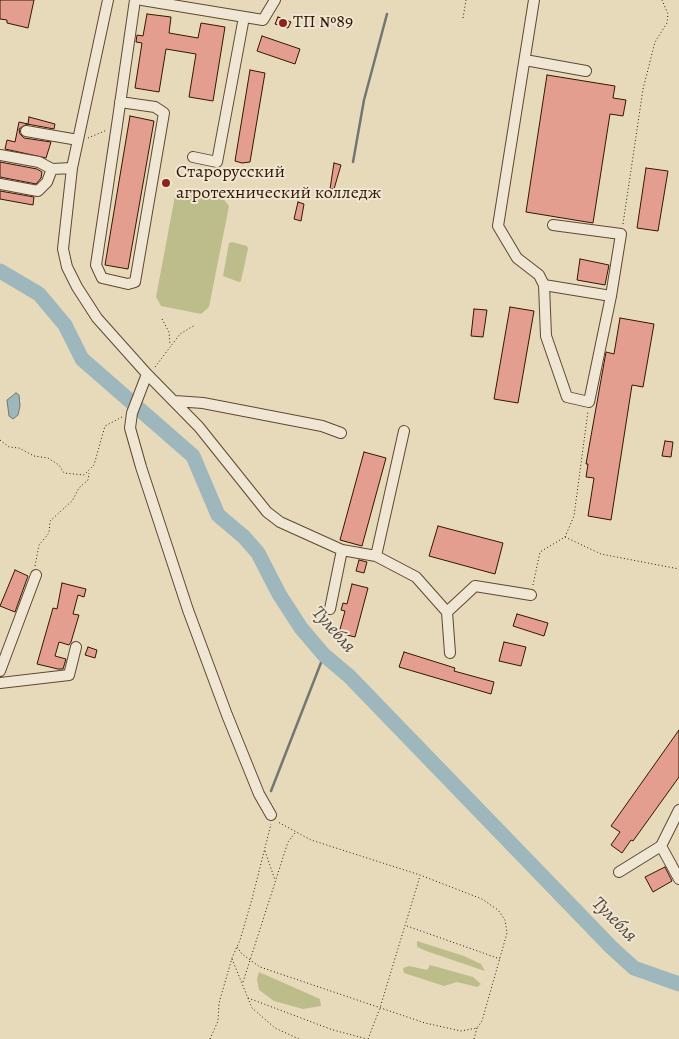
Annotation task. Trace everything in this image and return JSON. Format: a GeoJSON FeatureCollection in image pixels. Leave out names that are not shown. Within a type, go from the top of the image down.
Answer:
{"type":"FeatureCollection","features":[{"type":"Feature","properties":{"kind":"street"},"geometry":{"type":"LineString","coordinates":[[108,0],[72,168],[63,249],[67,267],[97,318],[146,374],[199,427],[267,512],[280,522],[342,550],[376,556],[416,577],[447,612],[450,653]]}},
{"type":"Feature","properties":{"kind":"street"},"geometry":{"type":"LineString","coordinates":[[120,102],[155,107],[164,113],[136,282],[128,284],[102,278],[96,264],[135,0]]}},
{"type":"Feature","properties":{"kind":"street"},"geometry":{"type":"LineString","coordinates":[[142,0],[263,20],[275,0]]}},
{"type":"Feature","properties":{"kind":"street"},"geometry":{"type":"LineString","coordinates":[[534,0],[498,226],[518,258],[539,275],[544,285],[546,336],[567,398],[589,402],[621,234],[553,225]]}},
{"type":"Feature","properties":{"kind":"street"},"geometry":{"type":"LineString","coordinates":[[193,157],[217,162],[244,18]]}},
{"type":"Feature","properties":{"kind":"street"},"geometry":{"type":"LineString","coordinates":[[525,60],[586,71]]}},
{"type":"Feature","properties":{"kind":"street"},"geometry":{"type":"LineString","coordinates":[[26,131],[78,140]]}},
{"type":"Feature","properties":{"kind":"street"},"geometry":{"type":"LineString","coordinates":[[0,155],[39,162],[52,169],[72,168]]}},
{"type":"Feature","properties":{"kind":"street"},"geometry":{"type":"LineString","coordinates":[[0,184],[38,192],[47,182],[52,169]]}},
{"type":"Feature","properties":{"kind":"street"},"geometry":{"type":"LineString","coordinates":[[544,285],[610,296]]}},
{"type":"Feature","properties":{"kind":"street"},"geometry":{"type":"LineString","coordinates":[[146,374],[132,413],[130,428],[140,467],[188,610],[259,794],[271,816]]}},
{"type":"Feature","properties":{"kind":"street"},"geometry":{"type":"LineString","coordinates":[[175,401],[203,403],[322,426],[340,433]]}},
{"type":"Feature","properties":{"kind":"street"},"geometry":{"type":"LineString","coordinates":[[376,556],[404,431]]}},
{"type":"Feature","properties":{"kind":"street"},"geometry":{"type":"LineString","coordinates":[[330,609],[342,550]]}},
{"type":"Feature","properties":{"kind":"street"},"geometry":{"type":"LineString","coordinates":[[0,671],[36,575]]}},
{"type":"Feature","properties":{"kind":"street"},"geometry":{"type":"LineString","coordinates":[[447,612],[475,586],[531,595]]}},
{"type":"Feature","properties":{"kind":"street"},"geometry":{"type":"LineString","coordinates":[[0,683],[69,675],[76,647]]}},
{"type":"Feature","properties":{"kind":"street"},"geometry":{"type":"LineString","coordinates":[[619,872],[661,846],[679,810]]}},
{"type":"Feature","properties":{"kind":"street"},"geometry":{"type":"LineString","coordinates":[[661,846],[679,879]]}},
{"type":"Feature","properties":{"kind":"path"},"geometry":{"type":"LineString","coordinates":[[463,18],[466,0]]}},
{"type":"Feature","properties":{"kind":"path"},"geometry":{"type":"LineString","coordinates":[[621,234],[643,89],[655,42],[667,23],[668,14],[662,0]]}},
{"type":"Feature","properties":{"kind":"path"},"geometry":{"type":"LineString","coordinates":[[78,140],[91,137],[117,125]]}},
{"type":"Feature","properties":{"kind":"path"},"geometry":{"type":"LineString","coordinates":[[162,319],[169,332],[171,345]]}},
{"type":"Feature","properties":{"kind":"path"},"geometry":{"type":"LineString","coordinates":[[146,374],[158,364],[180,334],[196,325]]}},
{"type":"Feature","properties":{"kind":"path"},"geometry":{"type":"LineString","coordinates":[[531,595],[540,552],[565,538],[574,516],[589,402]]}},
{"type":"Feature","properties":{"kind":"path"},"geometry":{"type":"LineString","coordinates":[[36,575],[35,566],[39,545],[48,533],[50,521],[72,501],[80,488],[88,480],[89,472],[98,454],[105,426],[132,413]]}},
{"type":"Feature","properties":{"kind":"path"},"geometry":{"type":"LineString","coordinates":[[0,440],[9,447],[20,448],[34,456],[48,458],[59,465],[64,473],[84,474],[89,472]]}},
{"type":"Feature","properties":{"kind":"path"},"geometry":{"type":"LineString","coordinates":[[565,538],[601,554],[679,569]]}},
{"type":"Feature","properties":{"kind":"path"},"geometry":{"type":"LineString","coordinates":[[271,816],[281,826],[296,833],[420,875],[482,899],[498,910],[505,920],[507,933],[482,1021],[477,1028],[474,1039]]}},
{"type":"Feature","properties":{"kind":"path"},"geometry":{"type":"LineString","coordinates":[[210,1039],[218,1021],[219,1003],[271,829],[271,816]]}},
{"type":"Feature","properties":{"kind":"path"},"geometry":{"type":"LineString","coordinates":[[243,982],[288,842],[296,833]]}},
{"type":"Feature","properties":{"kind":"path"},"geometry":{"type":"LineString","coordinates":[[265,850],[275,881]]}},
{"type":"Feature","properties":{"kind":"path"},"geometry":{"type":"LineString","coordinates":[[248,998],[332,1030],[367,1039],[380,1008],[420,875]]}},
{"type":"Feature","properties":{"kind":"path"},"geometry":{"type":"LineString","coordinates":[[406,926],[500,959]]}},
{"type":"Feature","properties":{"kind":"path"},"geometry":{"type":"LineString","coordinates":[[237,947],[260,967],[380,1008],[443,1028],[461,1031],[477,1028]]}},
{"type":"Feature","properties":{"kind":"path"},"geometry":{"type":"LineString","coordinates":[[232,958],[252,1008],[275,1028],[299,1039]]}},
{"type":"Feature","properties":{"kind":"green space"},"geometry":{"type":"Polygon","coordinates":[[[186,191],[223,198],[229,206],[209,307],[201,314],[161,306],[156,297],[175,196],[186,191]]]}},
{"type":"Feature","properties":{"kind":"green space"},"geometry":{"type":"Polygon","coordinates":[[[229,243],[247,246],[248,249],[241,281],[239,282],[223,276],[229,243]]]}},
{"type":"Feature","properties":{"kind":"green space"},"geometry":{"type":"Polygon","coordinates":[[[417,941],[464,956],[481,964],[485,971],[426,951],[417,947],[417,941]]]}},
{"type":"Feature","properties":{"kind":"green space"},"geometry":{"type":"Polygon","coordinates":[[[430,965],[473,977],[481,984],[477,987],[457,982],[444,986],[404,973],[403,968],[409,966],[427,970],[430,965]]]}},
{"type":"Feature","properties":{"kind":"green space"},"geometry":{"type":"Polygon","coordinates":[[[259,972],[320,999],[321,1006],[303,1009],[274,1001],[259,990],[257,979],[259,972]]]}},
{"type":"Feature","properties":{"kind":"water"},"geometry":{"type":"Polygon","coordinates":[[[16,393],[19,395],[20,406],[18,415],[13,419],[9,416],[7,400],[16,393]]]}},
{"type":"Feature","properties":{"kind":"building"},"geometry":{"type":"Polygon","coordinates":[[[0,0],[34,0],[28,28],[7,23],[7,20],[0,19],[0,0]]]}},
{"type":"Feature","properties":{"kind":"building"},"geometry":{"type":"Polygon","coordinates":[[[147,14],[171,17],[169,33],[198,38],[201,23],[225,27],[213,101],[189,97],[196,54],[166,49],[159,92],[135,88],[142,43],[136,42],[137,35],[143,36],[147,14]]]}},
{"type":"Feature","properties":{"kind":"building","name":"ТП №89"},"geometry":{"type":"Polygon","coordinates":[[[278,17],[291,22],[288,28],[275,24],[278,17]]]}},
{"type":"Feature","properties":{"kind":"building"},"geometry":{"type":"Polygon","coordinates":[[[262,36],[300,49],[295,64],[257,51],[262,36]]]}},
{"type":"Feature","properties":{"kind":"building"},"geometry":{"type":"Polygon","coordinates":[[[250,70],[265,73],[250,162],[242,163],[235,161],[250,70]]]}},
{"type":"Feature","properties":{"kind":"building"},"geometry":{"type":"Polygon","coordinates":[[[547,75],[615,86],[613,98],[626,100],[623,116],[610,114],[593,223],[526,212],[547,75]]]}},
{"type":"Feature","properties":{"kind":"building"},"geometry":{"type":"Polygon","coordinates":[[[130,116],[154,121],[128,269],[105,265],[130,116]]]}},
{"type":"Feature","properties":{"kind":"building"},"geometry":{"type":"Polygon","coordinates":[[[29,117],[55,124],[54,129],[27,124],[19,129],[20,134],[24,138],[51,142],[46,158],[5,149],[7,140],[15,142],[19,122],[28,124],[29,117]]]}},
{"type":"Feature","properties":{"kind":"building"},"geometry":{"type":"Polygon","coordinates":[[[0,162],[37,169],[42,172],[41,178],[36,184],[0,177],[0,162]]]}},
{"type":"Feature","properties":{"kind":"building"},"geometry":{"type":"Polygon","coordinates":[[[334,163],[341,165],[334,189],[330,189],[334,163]]]}},
{"type":"Feature","properties":{"kind":"building"},"geometry":{"type":"Polygon","coordinates":[[[646,168],[668,171],[658,231],[637,228],[646,168]]]}},
{"type":"Feature","properties":{"kind":"building"},"geometry":{"type":"Polygon","coordinates":[[[0,191],[34,197],[33,205],[0,199],[0,191]]]}},
{"type":"Feature","properties":{"kind":"building"},"geometry":{"type":"Polygon","coordinates":[[[298,202],[304,204],[301,221],[294,219],[298,202]]]}},
{"type":"Feature","properties":{"kind":"building"},"geometry":{"type":"Polygon","coordinates":[[[580,259],[609,265],[605,285],[577,280],[580,259]]]}},
{"type":"Feature","properties":{"kind":"building"},"geometry":{"type":"Polygon","coordinates":[[[510,307],[534,311],[518,403],[494,399],[510,307]]]}},
{"type":"Feature","properties":{"kind":"building"},"geometry":{"type":"Polygon","coordinates":[[[474,309],[487,310],[483,337],[471,336],[474,309]]]}},
{"type":"Feature","properties":{"kind":"building"},"geometry":{"type":"Polygon","coordinates":[[[620,318],[654,324],[643,387],[632,385],[611,520],[588,516],[594,478],[586,477],[588,464],[586,464],[606,352],[614,354],[620,318]]]}},
{"type":"Feature","properties":{"kind":"building"},"geometry":{"type":"Polygon","coordinates":[[[665,441],[673,442],[671,457],[662,456],[665,441]]]}},
{"type":"Feature","properties":{"kind":"building"},"geometry":{"type":"Polygon","coordinates":[[[364,452],[386,458],[362,546],[340,540],[364,452]]]}},
{"type":"Feature","properties":{"kind":"building"},"geometry":{"type":"Polygon","coordinates":[[[438,526],[503,543],[495,574],[429,556],[438,526]]]}},
{"type":"Feature","properties":{"kind":"building"},"geometry":{"type":"Polygon","coordinates":[[[359,560],[367,562],[364,573],[356,571],[359,560]]]}},
{"type":"Feature","properties":{"kind":"building"},"geometry":{"type":"Polygon","coordinates":[[[15,570],[28,576],[15,612],[0,606],[15,570]]]}},
{"type":"Feature","properties":{"kind":"building"},"geometry":{"type":"Polygon","coordinates":[[[62,583],[86,589],[84,597],[78,595],[73,614],[79,615],[71,642],[69,645],[59,642],[55,656],[66,659],[63,669],[58,669],[37,664],[53,608],[57,609],[62,583]]]}},
{"type":"Feature","properties":{"kind":"building"},"geometry":{"type":"Polygon","coordinates":[[[352,584],[368,588],[355,637],[339,633],[345,611],[341,610],[343,603],[347,604],[352,584]]]}},
{"type":"Feature","properties":{"kind":"building"},"geometry":{"type":"Polygon","coordinates":[[[517,614],[548,623],[544,636],[513,626],[517,614]]]}},
{"type":"Feature","properties":{"kind":"building"},"geometry":{"type":"Polygon","coordinates":[[[504,642],[526,647],[521,666],[499,661],[504,642]]]}},
{"type":"Feature","properties":{"kind":"building"},"geometry":{"type":"Polygon","coordinates":[[[88,647],[97,650],[95,658],[85,655],[88,647]]]}},
{"type":"Feature","properties":{"kind":"building"},"geometry":{"type":"Polygon","coordinates":[[[404,652],[455,668],[454,671],[494,682],[491,694],[399,667],[404,652]]]}},
{"type":"Feature","properties":{"kind":"building"},"geometry":{"type":"Polygon","coordinates":[[[679,730],[679,777],[633,841],[631,840],[622,853],[611,845],[620,832],[611,826],[679,730]]]}},
{"type":"Feature","properties":{"kind":"building"},"geometry":{"type":"Polygon","coordinates":[[[665,867],[672,881],[653,892],[645,877],[665,867]]]}},
{"type":"Feature","properties":{"kind":"waterway"},"geometry":{"type":"LineString","coordinates":[[353,162],[364,100],[387,14]]}},
{"type":"Feature","properties":{"kind":"waterway","name":"Тулебля"},"geometry":{"type":"LineString","coordinates":[[0,271],[39,294],[65,325],[82,359],[193,456],[218,515],[244,537],[258,553],[279,594],[301,628],[324,655],[349,676],[611,947],[634,968],[679,984]]}},
{"type":"Feature","properties":{"kind":"waterway"},"geometry":{"type":"LineString","coordinates":[[271,791],[324,655]]}},
{"type":"Feature","properties":{"kind":"place","name":"ТП №89"},"geometry":{"type":"Point","coordinates":[283,23]}},
{"type":"Feature","properties":{"kind":"place","name":"Старорусский агротехнический колледж"},"geometry":{"type":"Point","coordinates":[166,183]}}]}
